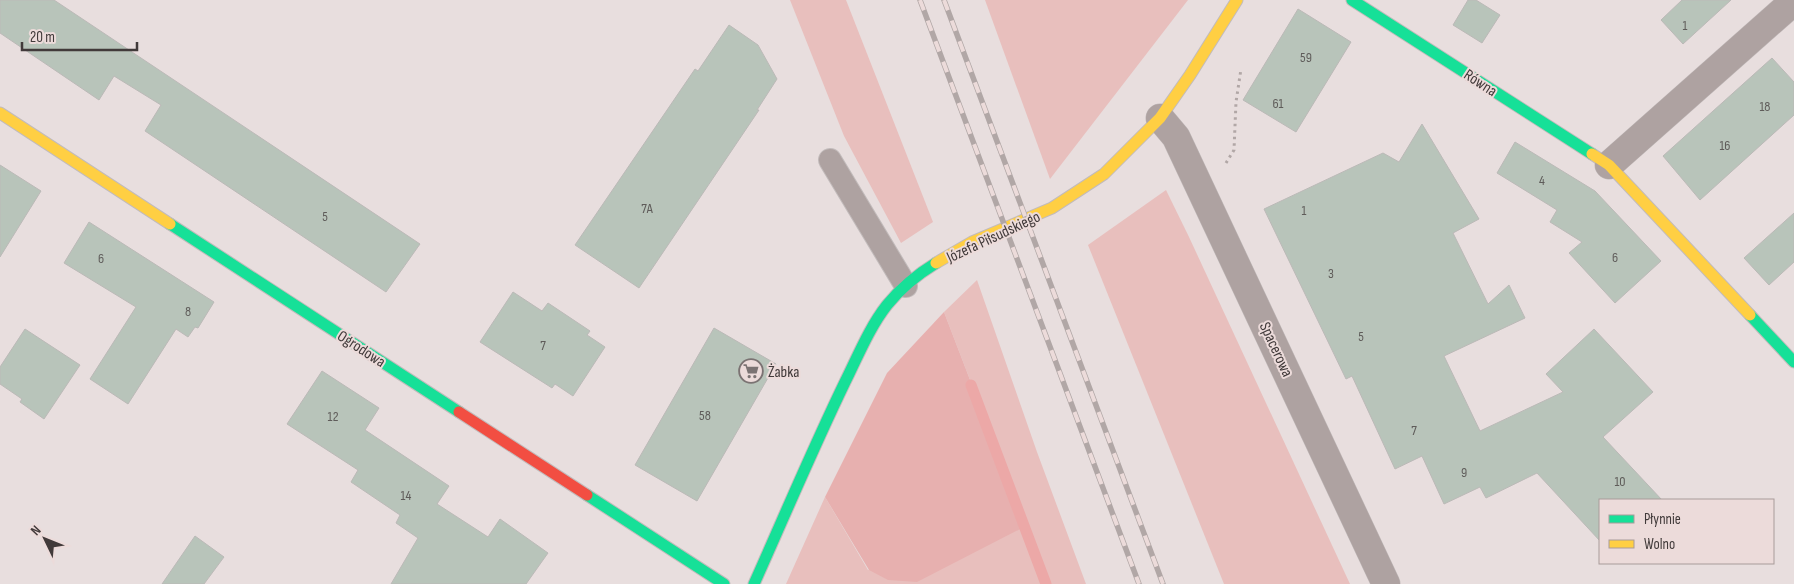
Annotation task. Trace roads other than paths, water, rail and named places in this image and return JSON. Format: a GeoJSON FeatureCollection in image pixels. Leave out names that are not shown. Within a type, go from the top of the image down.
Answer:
{"type":"FeatureCollection","features":[{"type":"Feature","properties":{"kind":"street","name":"Józefa Piłsudskiego"},"geometry":{"type":"LineString","coordinates":[[754,584],[833,407],[872,328],[887,305],[924,270],[963,247],[1052,208],[1104,174],[1160,118],[1236,0]]}},
{"type":"Feature","properties":{"kind":"street","name":"Równa"},"geometry":{"type":"LineString","coordinates":[[1352,0],[1609,165],[1794,362]]}},
{"type":"Feature","properties":{"kind":"street"},"geometry":{"type":"LineString","coordinates":[[1609,165],[1794,1]]}},
{"type":"Feature","properties":{"kind":"street","name":"Ogrodowa"},"geometry":{"type":"LineString","coordinates":[[0,113],[724,584]]}},
{"type":"Feature","properties":{"kind":"street","name":"Spacerowa"},"geometry":{"type":"LineString","coordinates":[[1160,118],[1176,137],[1198,182],[1386,584]]}},
{"type":"Feature","properties":{"kind":"lane"},"geometry":{"type":"LineString","coordinates":[[830,160],[906,286]]}},
{"type":"Feature","properties":{"kind":"waterway"},"geometry":{"type":"LineString","coordinates":[[971,385],[1046,584]]}},
{"type":"Feature","properties":{"kind":"railway"},"geometry":{"type":"LineString","coordinates":[[920,0],[1139,584]]}},
{"type":"Feature","properties":{"kind":"railway"},"geometry":{"type":"LineString","coordinates":[[944,0],[1163,584]]}},
{"type":"Feature","properties":{"kind":"place","name":"Żabka"},"geometry":{"type":"Point","coordinates":[751,371]}}]}
